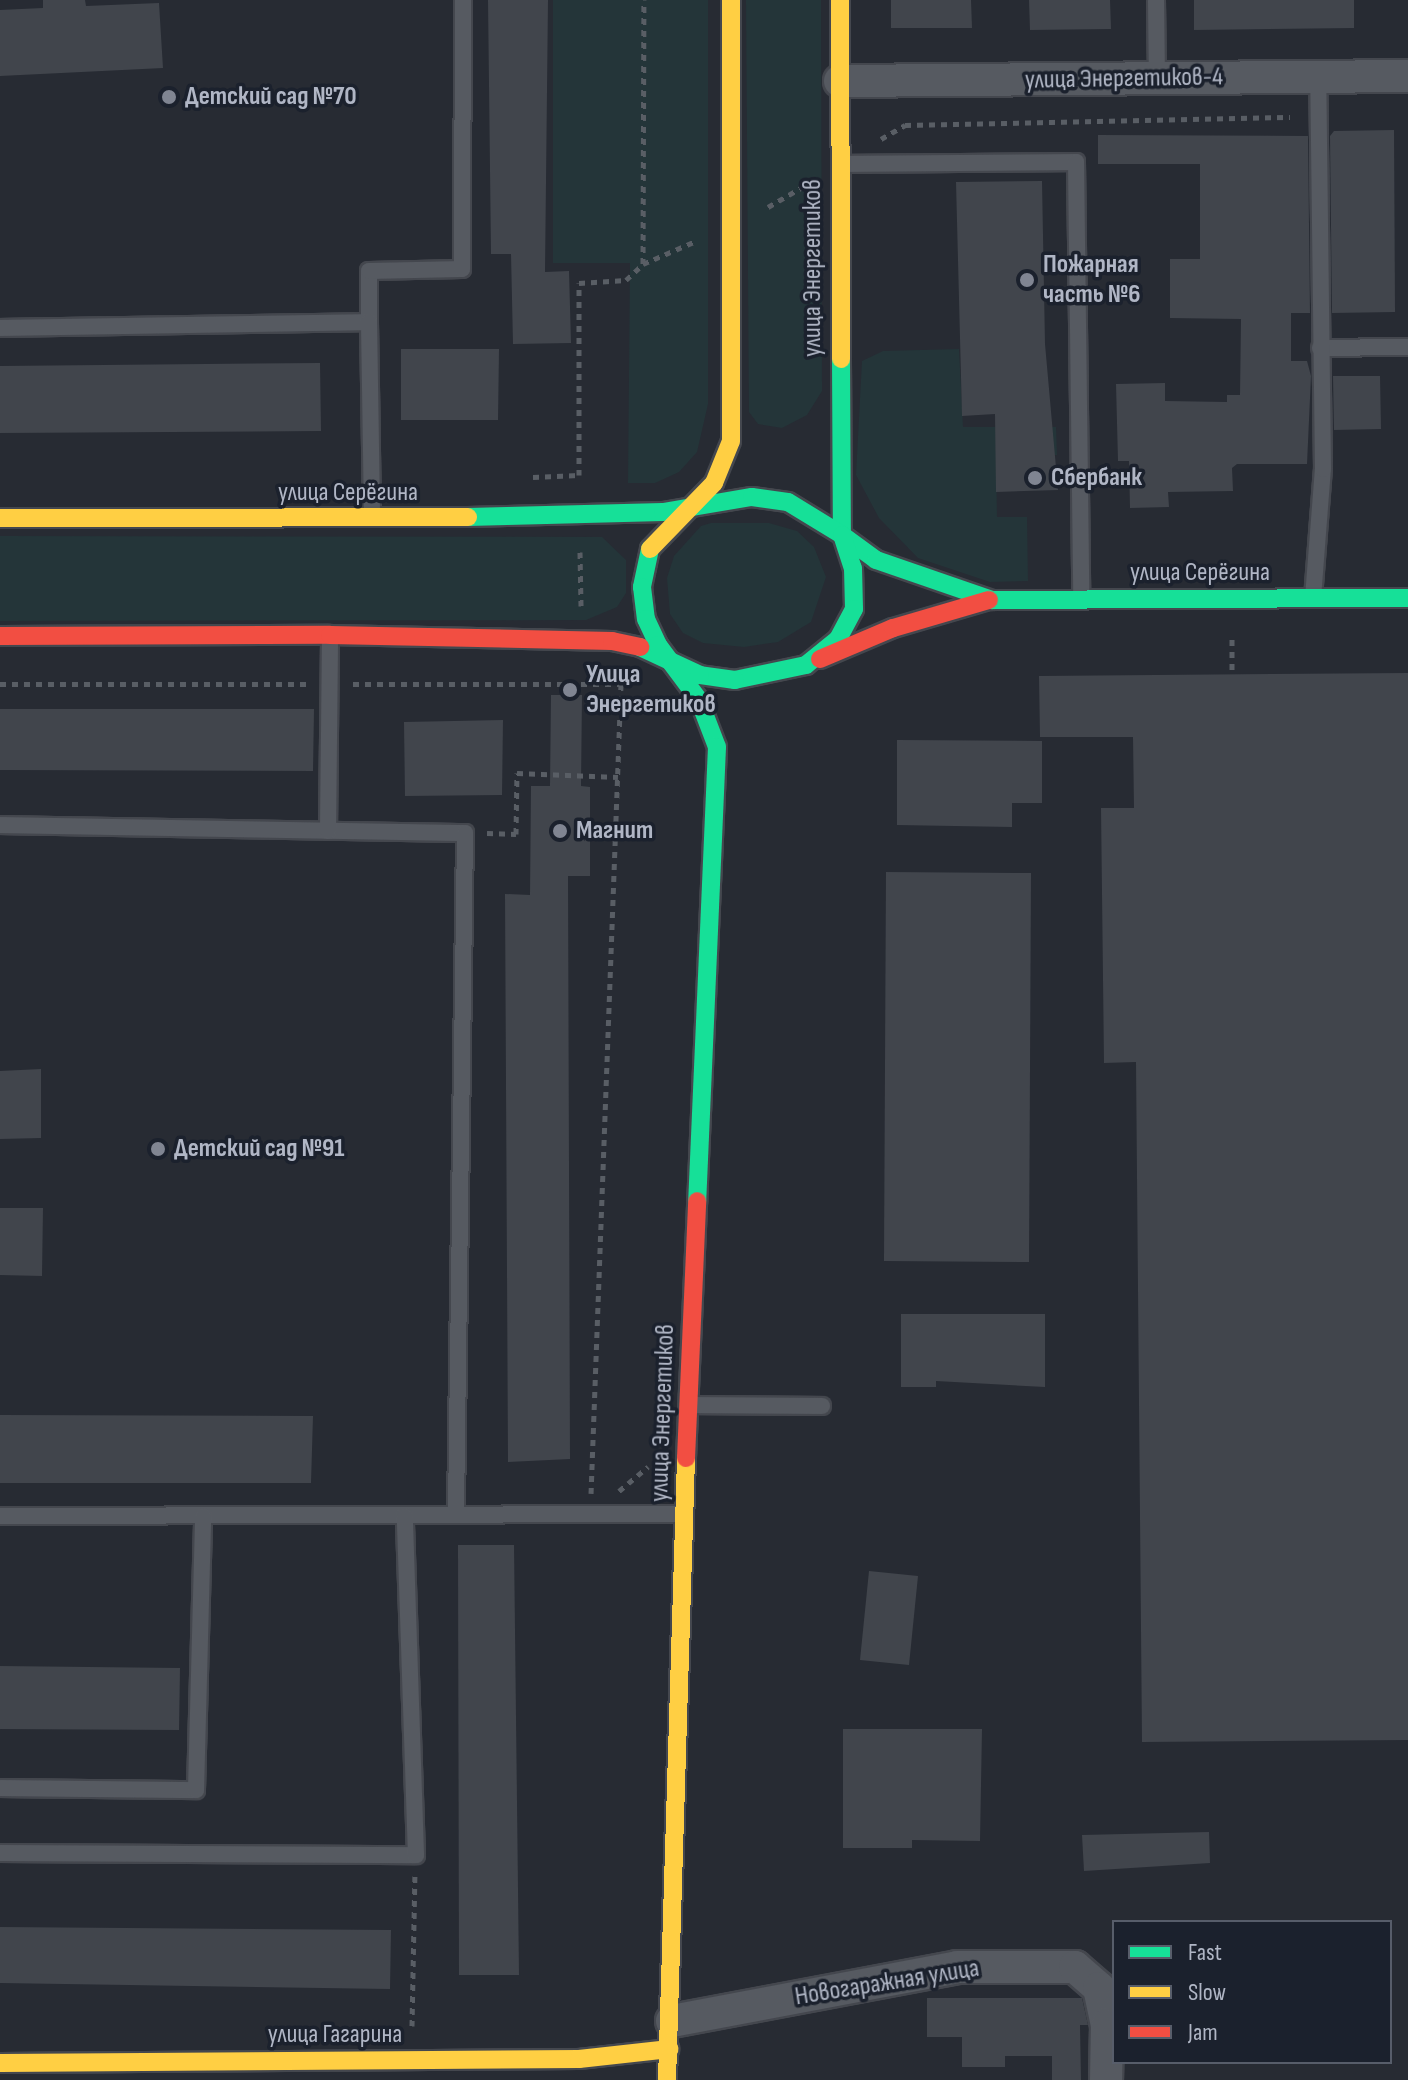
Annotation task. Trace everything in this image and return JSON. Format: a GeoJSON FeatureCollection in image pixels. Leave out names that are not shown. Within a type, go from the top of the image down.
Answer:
{"type":"FeatureCollection","features":[{"type":"Feature","properties":{"kind":"street"},"geometry":{"type":"LineString","coordinates":[[717,747],[709,719],[677,667],[658,645],[646,619],[642,587],[647,552],[723,470],[731,441],[731,0]]}},
{"type":"Feature","properties":{"kind":"street","name":"улица Энергетиков"},"geometry":{"type":"LineString","coordinates":[[840,0],[842,535]]}},
{"type":"Feature","properties":{"kind":"street","name":"улица Энергетиков-4"},"geometry":{"type":"LineString","coordinates":[[840,81],[1408,76]]}},
{"type":"Feature","properties":{"kind":"street"},"geometry":{"type":"LineString","coordinates":[[694,504],[752,497],[788,502],[876,560],[992,600]]}},
{"type":"Feature","properties":{"kind":"street","name":"улица Серёгина"},"geometry":{"type":"LineString","coordinates":[[0,518],[582,517],[663,512],[694,504]]}},
{"type":"Feature","properties":{"kind":"street"},"geometry":{"type":"LineString","coordinates":[[0,636],[330,635],[612,641],[643,648],[677,667],[735,680],[806,665],[838,639],[854,609],[853,568],[842,535]]}},
{"type":"Feature","properties":{"kind":"street","name":"улица Серёгина"},"geometry":{"type":"LineString","coordinates":[[992,600],[1408,598]]}},
{"type":"Feature","properties":{"kind":"street"},"geometry":{"type":"LineString","coordinates":[[753,696],[806,665],[893,628],[992,600]]}},
{"type":"Feature","properties":{"kind":"street"},"geometry":{"type":"LineString","coordinates":[[717,747],[728,721]]}},
{"type":"Feature","properties":{"kind":"street","name":"улица Энергетиков"},"geometry":{"type":"LineString","coordinates":[[667,2080],[671,2035],[688,1405],[717,747]]}},
{"type":"Feature","properties":{"kind":"street","name":"Новогаражная улица"},"geometry":{"type":"LineString","coordinates":[[671,2035],[957,1967],[1075,1967],[1099,1988],[1107,2025],[1106,2080]]}},
{"type":"Feature","properties":{"kind":"street","name":"улица Гагарина"},"geometry":{"type":"LineString","coordinates":[[0,2063],[579,2059],[671,2035]]}},
{"type":"Feature","properties":{"kind":"lane"},"geometry":{"type":"LineString","coordinates":[[372,519],[369,271],[462,269],[463,0]]}},
{"type":"Feature","properties":{"kind":"lane"},"geometry":{"type":"LineString","coordinates":[[1156,0],[1157,78]]}},
{"type":"Feature","properties":{"kind":"lane"},"geometry":{"type":"LineString","coordinates":[[1313,599],[1323,469],[1318,77]]}},
{"type":"Feature","properties":{"kind":"lane"},"geometry":{"type":"LineString","coordinates":[[840,164],[1076,162],[1081,600]]}},
{"type":"Feature","properties":{"kind":"lane"},"geometry":{"type":"LineString","coordinates":[[0,328],[369,322]]}},
{"type":"Feature","properties":{"kind":"lane"},"geometry":{"type":"LineString","coordinates":[[1320,348],[1408,347]]}},
{"type":"Feature","properties":{"kind":"lane"},"geometry":{"type":"LineString","coordinates":[[328,831],[330,635]]}},
{"type":"Feature","properties":{"kind":"lane"},"geometry":{"type":"LineString","coordinates":[[0,825],[465,833],[456,1515]]}},
{"type":"Feature","properties":{"kind":"lane"},"geometry":{"type":"LineString","coordinates":[[688,1405],[822,1406]]}},
{"type":"Feature","properties":{"kind":"lane"},"geometry":{"type":"LineString","coordinates":[[0,1516],[685,1514]]}},
{"type":"Feature","properties":{"kind":"lane"},"geometry":{"type":"LineString","coordinates":[[0,1788],[196,1790],[203,1516]]}},
{"type":"Feature","properties":{"kind":"lane"},"geometry":{"type":"LineString","coordinates":[[0,1853],[416,1855],[405,1516]]}},
{"type":"Feature","properties":{"kind":"lane"},"geometry":{"type":"LineString","coordinates":[[511,2080],[579,2059]]}},
{"type":"Feature","properties":{"kind":"path"},"geometry":{"type":"LineString","coordinates":[[644,0],[643,264],[708,236]]}},
{"type":"Feature","properties":{"kind":"path"},"geometry":{"type":"LineString","coordinates":[[878,141],[905,125],[1290,117]]}},
{"type":"Feature","properties":{"kind":"path"},"geometry":{"type":"LineString","coordinates":[[759,213],[809,183]]}},
{"type":"Feature","properties":{"kind":"path"},"geometry":{"type":"LineString","coordinates":[[580,536],[581,618]]}},
{"type":"Feature","properties":{"kind":"path"},"geometry":{"type":"LineString","coordinates":[[1232,639],[1232,671]]}},
{"type":"Feature","properties":{"kind":"path"},"geometry":{"type":"LineString","coordinates":[[590,1514],[621,684]]}},
{"type":"Feature","properties":{"kind":"path"},"geometry":{"type":"LineString","coordinates":[[465,833],[516,834],[517,773],[618,777]]}},
{"type":"Feature","properties":{"kind":"path"},"geometry":{"type":"LineString","coordinates":[[590,1514],[687,1434]]}},
{"type":"Feature","properties":{"kind":"path"},"geometry":{"type":"LineString","coordinates":[[412,2060],[416,1855]]}},
{"type":"Feature","properties":{"kind":"shaded area"},"geometry":{"type":"Polygon","coordinates":[[[553,0],[708,0],[708,404],[697,452],[679,472],[655,483],[628,483],[630,263],[553,263],[553,0]]]}},
{"type":"Feature","properties":{"kind":"shaded area"},"geometry":{"type":"Polygon","coordinates":[[[746,0],[821,0],[822,391],[807,415],[782,428],[758,424],[749,412],[746,0]]]}},
{"type":"Feature","properties":{"kind":"shaded area"},"geometry":{"type":"Polygon","coordinates":[[[959,349],[963,427],[1056,427],[1057,455],[996,457],[997,517],[1027,517],[1028,581],[990,582],[918,558],[879,518],[856,475],[862,361],[883,351],[959,349]]]}},
{"type":"Feature","properties":{"kind":"shaded area"},"geometry":{"type":"Polygon","coordinates":[[[711,523],[769,523],[797,531],[814,547],[826,577],[811,622],[778,642],[744,647],[703,643],[683,633],[670,614],[667,578],[674,556],[701,526],[711,523]]]}},
{"type":"Feature","properties":{"kind":"shaded area"},"geometry":{"type":"Polygon","coordinates":[[[0,536],[602,537],[626,560],[626,593],[617,607],[586,620],[0,621],[0,536]]]}},
{"type":"Feature","properties":{"kind":"building"},"geometry":{"type":"Polygon","coordinates":[[[43,0],[85,0],[86,6],[159,3],[163,68],[0,76],[0,10],[43,8],[43,0]]]}},
{"type":"Feature","properties":{"kind":"building"},"geometry":{"type":"Polygon","coordinates":[[[488,0],[548,0],[545,272],[569,271],[571,343],[513,344],[511,254],[491,254],[488,0]]]}},
{"type":"Feature","properties":{"kind":"building"},"geometry":{"type":"Polygon","coordinates":[[[891,0],[971,0],[972,28],[891,28],[891,0]]]}},
{"type":"Feature","properties":{"kind":"building"},"geometry":{"type":"Polygon","coordinates":[[[1029,0],[1110,0],[1111,29],[1030,30],[1029,0]]]}},
{"type":"Feature","properties":{"kind":"building"},"geometry":{"type":"Polygon","coordinates":[[[1194,0],[1354,0],[1354,28],[1194,30],[1194,0]]]}},
{"type":"Feature","properties":{"kind":"building"},"geometry":{"type":"Polygon","coordinates":[[[1394,130],[1395,312],[1332,313],[1330,136],[1334,131],[1394,130]]]}},
{"type":"Feature","properties":{"kind":"building"},"geometry":{"type":"Polygon","coordinates":[[[1098,135],[1308,136],[1310,313],[1291,313],[1291,361],[1307,361],[1311,376],[1307,464],[1237,464],[1232,468],[1233,491],[1168,492],[1169,507],[1130,508],[1129,461],[1118,461],[1116,384],[1165,383],[1165,401],[1227,402],[1227,395],[1240,395],[1241,319],[1170,318],[1170,259],[1200,259],[1200,164],[1098,164],[1098,135]]]}},
{"type":"Feature","properties":{"kind":"building"},"geometry":{"type":"Polygon","coordinates":[[[1042,181],[1045,344],[1058,490],[996,492],[995,414],[962,416],[956,182],[1042,181]]]}},
{"type":"Feature","properties":{"kind":"building"},"geometry":{"type":"Polygon","coordinates":[[[401,349],[499,349],[498,420],[401,420],[401,349]]]}},
{"type":"Feature","properties":{"kind":"building"},"geometry":{"type":"Polygon","coordinates":[[[320,363],[321,431],[0,433],[0,366],[320,363]]]}},
{"type":"Feature","properties":{"kind":"building"},"geometry":{"type":"Polygon","coordinates":[[[1333,376],[1380,376],[1381,429],[1334,430],[1333,376]]]}},
{"type":"Feature","properties":{"kind":"building"},"geometry":{"type":"Polygon","coordinates":[[[1408,673],[1408,1740],[1142,1742],[1136,1062],[1104,1063],[1101,808],[1134,808],[1133,737],[1040,737],[1039,676],[1408,673]]]}},
{"type":"Feature","properties":{"kind":"building"},"geometry":{"type":"Polygon","coordinates":[[[551,695],[582,695],[581,786],[590,787],[590,876],[568,876],[570,1459],[508,1462],[505,894],[530,895],[531,786],[550,786],[551,695]]]}},
{"type":"Feature","properties":{"kind":"building"},"geometry":{"type":"Polygon","coordinates":[[[0,709],[314,709],[313,771],[0,770],[0,709]]]}},
{"type":"Feature","properties":{"kind":"building"},"geometry":{"type":"Polygon","coordinates":[[[503,720],[502,795],[405,796],[404,722],[503,720]]]}},
{"type":"Feature","properties":{"kind":"building"},"geometry":{"type":"Polygon","coordinates":[[[897,740],[1042,741],[1042,803],[1012,803],[1012,827],[897,825],[897,740]]]}},
{"type":"Feature","properties":{"kind":"building"},"geometry":{"type":"Polygon","coordinates":[[[886,872],[1031,873],[1029,1262],[884,1261],[886,872]]]}},
{"type":"Feature","properties":{"kind":"building"},"geometry":{"type":"Polygon","coordinates":[[[41,1069],[41,1138],[0,1139],[0,1071],[41,1069]]]}},
{"type":"Feature","properties":{"kind":"building"},"geometry":{"type":"Polygon","coordinates":[[[0,1208],[43,1208],[42,1276],[0,1275],[0,1208]]]}},
{"type":"Feature","properties":{"kind":"building"},"geometry":{"type":"Polygon","coordinates":[[[901,1314],[1045,1314],[1045,1387],[936,1381],[936,1387],[901,1387],[901,1314]]]}},
{"type":"Feature","properties":{"kind":"building"},"geometry":{"type":"Polygon","coordinates":[[[0,1415],[313,1416],[311,1483],[0,1483],[0,1415]]]}},
{"type":"Feature","properties":{"kind":"building"},"geometry":{"type":"Polygon","coordinates":[[[458,1545],[514,1545],[519,1975],[459,1975],[458,1545]]]}},
{"type":"Feature","properties":{"kind":"building"},"geometry":{"type":"Polygon","coordinates":[[[869,1571],[918,1576],[909,1665],[860,1660],[869,1571]]]}},
{"type":"Feature","properties":{"kind":"building"},"geometry":{"type":"Polygon","coordinates":[[[0,1666],[180,1668],[179,1730],[0,1729],[0,1666]]]}},
{"type":"Feature","properties":{"kind":"building"},"geometry":{"type":"Polygon","coordinates":[[[843,1729],[982,1729],[980,1841],[912,1840],[912,1848],[843,1848],[843,1729]]]}},
{"type":"Feature","properties":{"kind":"building"},"geometry":{"type":"Polygon","coordinates":[[[1209,1832],[1210,1863],[1084,1871],[1082,1835],[1209,1832]]]}},
{"type":"Feature","properties":{"kind":"building"},"geometry":{"type":"Polygon","coordinates":[[[0,1927],[391,1930],[390,1989],[0,1983],[0,1927]]]}},
{"type":"Feature","properties":{"kind":"building"},"geometry":{"type":"Polygon","coordinates":[[[927,1998],[1082,1998],[1088,2025],[1080,2025],[1081,2080],[1052,2080],[1052,2056],[1005,2056],[1005,2067],[962,2067],[962,2037],[927,2037],[927,1998]]]}},
{"type":"Feature","properties":{"kind":"traffic: fast"},"geometry":{"type":"LineString","coordinates":[[841,359],[842,535],[876,560],[992,600],[1408,598]]}},
{"type":"Feature","properties":{"kind":"traffic: fast"},"geometry":{"type":"LineString","coordinates":[[468,517],[663,512],[752,497],[788,502],[842,535],[853,568],[854,609],[838,639],[806,665],[735,680],[700,675],[640,647]]}},
{"type":"Feature","properties":{"kind":"traffic: fast"},"geometry":{"type":"LineString","coordinates":[[650,549],[642,587],[646,619],[658,645],[699,700],[717,747],[697,1201]]}},
{"type":"Feature","properties":{"kind":"traffic: slow"},"geometry":{"type":"LineString","coordinates":[[650,549],[714,483],[731,441],[731,0]]}},
{"type":"Feature","properties":{"kind":"traffic: slow"},"geometry":{"type":"LineString","coordinates":[[840,0],[841,359]]}},
{"type":"Feature","properties":{"kind":"traffic: slow"},"geometry":{"type":"LineString","coordinates":[[0,518],[468,517]]}},
{"type":"Feature","properties":{"kind":"traffic: slow"},"geometry":{"type":"LineString","coordinates":[[667,2080],[686,1458]]}},
{"type":"Feature","properties":{"kind":"traffic: slow"},"geometry":{"type":"LineString","coordinates":[[0,2063],[579,2059],[669,2049]]}},
{"type":"Feature","properties":{"kind":"traffic: jam"},"geometry":{"type":"LineString","coordinates":[[820,659],[893,628],[989,600]]}},
{"type":"Feature","properties":{"kind":"traffic: jam"},"geometry":{"type":"LineString","coordinates":[[0,636],[330,635],[612,641],[640,647]]}},
{"type":"Feature","properties":{"kind":"traffic: jam"},"geometry":{"type":"LineString","coordinates":[[686,1458],[697,1201]]}},
{"type":"Feature","properties":{"kind":"place","name":"Детский сад №70"},"geometry":{"type":"Point","coordinates":[169,97]}},
{"type":"Feature","properties":{"kind":"place","name":"Пожарная часть №6"},"geometry":{"type":"Point","coordinates":[1027,280]}},
{"type":"Feature","properties":{"kind":"place","name":"Сбербанк"},"geometry":{"type":"Point","coordinates":[1035,478]}},
{"type":"Feature","properties":{"kind":"place","name":"Улица Энергетиков"},"geometry":{"type":"Point","coordinates":[570,690]}},
{"type":"Feature","properties":{"kind":"place","name":"Магнит"},"geometry":{"type":"Point","coordinates":[560,831]}},
{"type":"Feature","properties":{"kind":"place","name":"Детский сад №91"},"geometry":{"type":"Point","coordinates":[158,1149]}}]}
